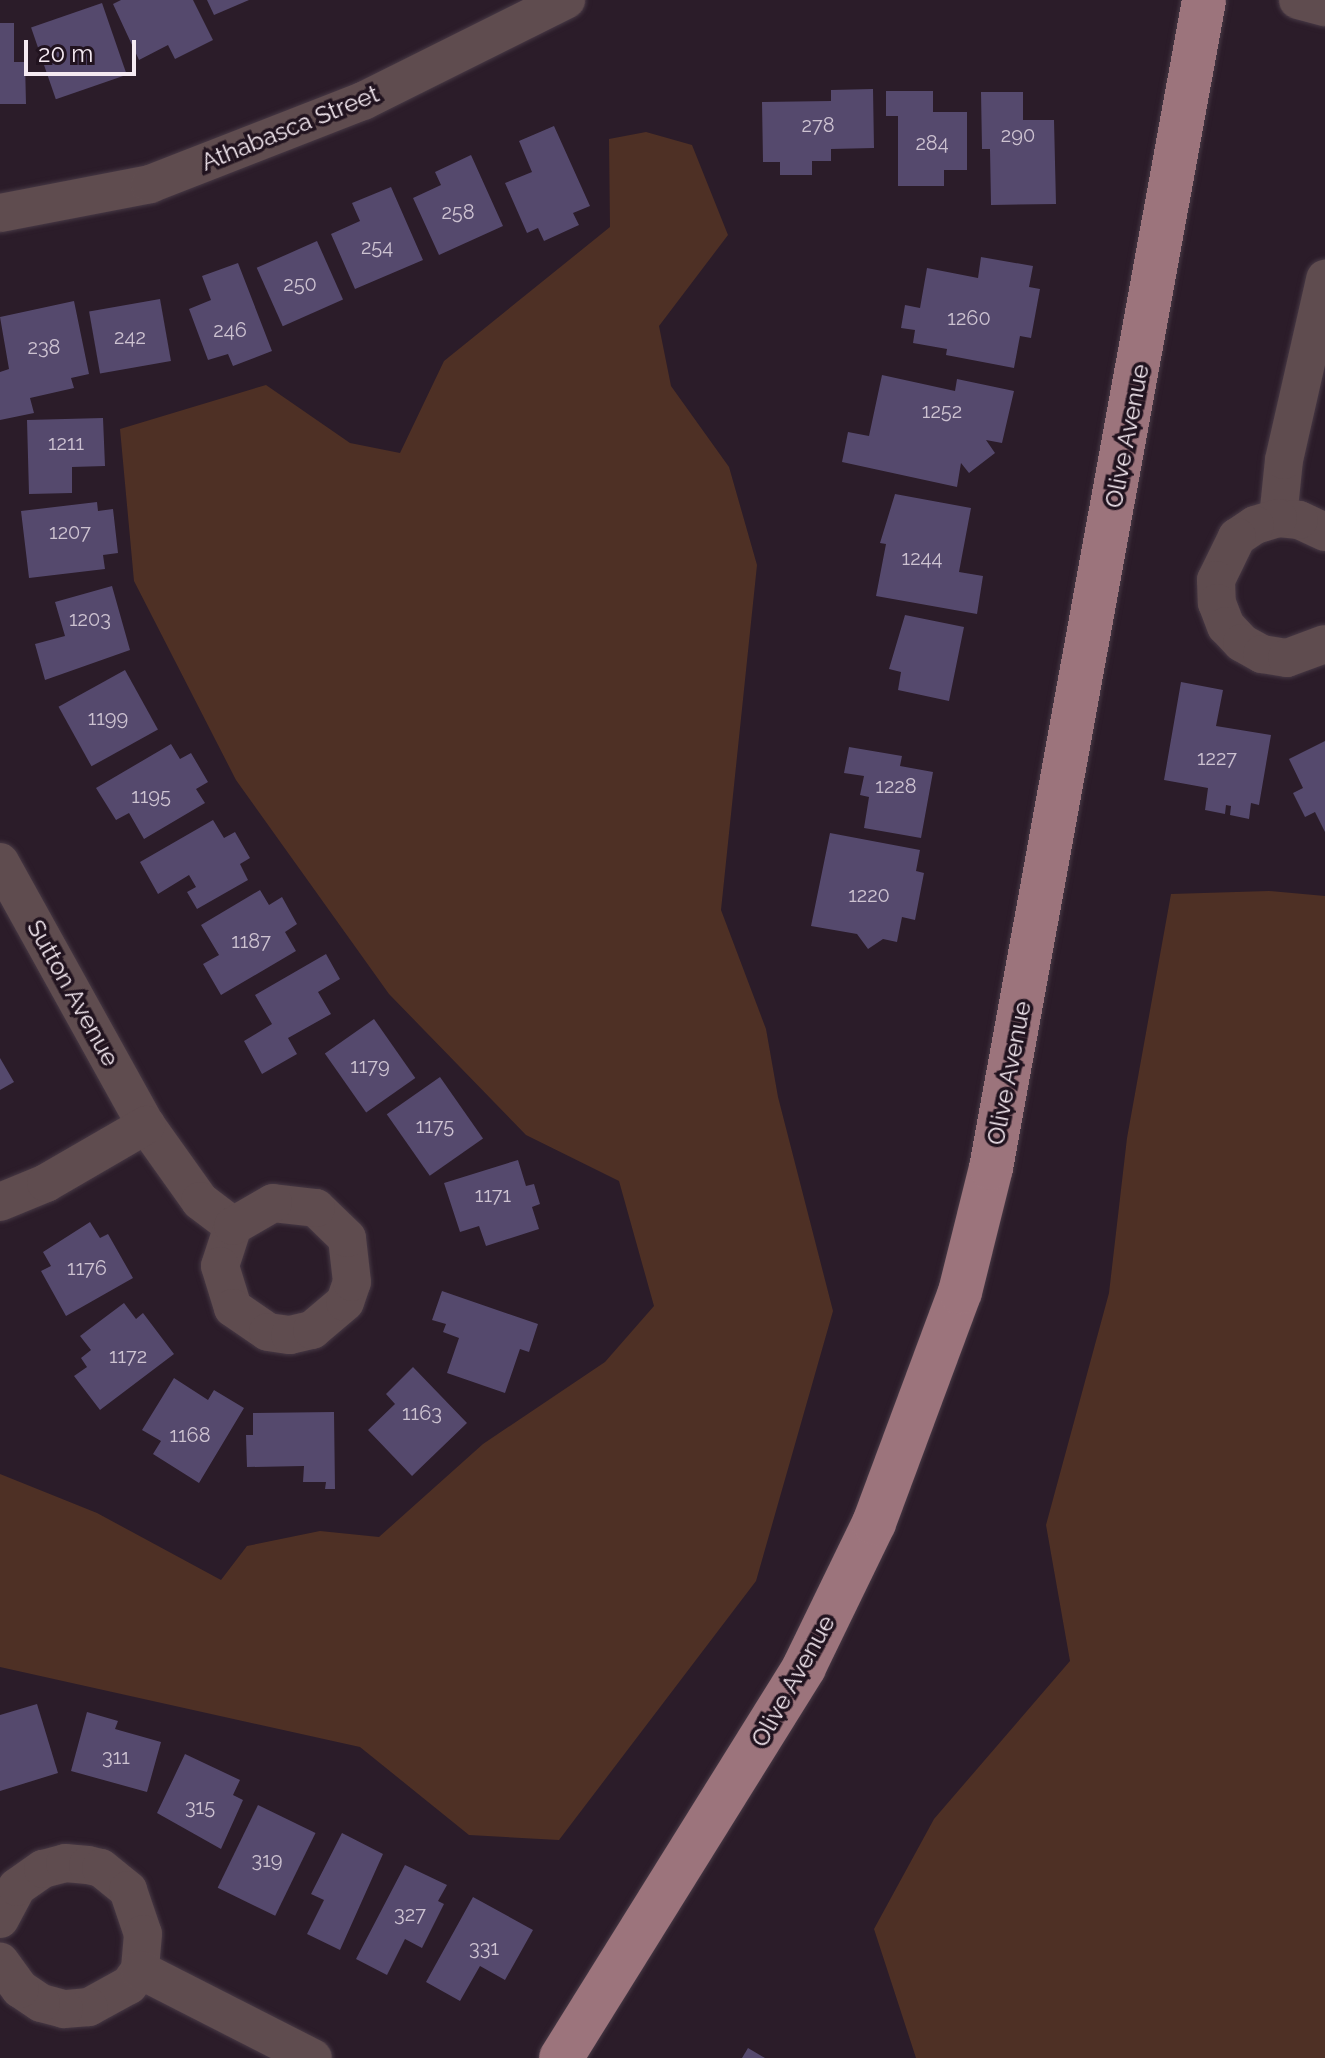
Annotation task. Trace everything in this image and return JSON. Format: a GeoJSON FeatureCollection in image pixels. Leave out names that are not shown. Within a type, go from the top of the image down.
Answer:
{"type":"FeatureCollection","features":[{"type":"Feature","properties":{"kind":"main road","name":"Olive Avenue"},"geometry":{"type":"LineString","coordinates":[[561,2058],[804,1667],[874,1523],[960,1292],[991,1168],[1204,0]]}},
{"type":"Feature","properties":{"kind":"street","name":"Athabasca Street"},"geometry":{"type":"LineString","coordinates":[[0,213],[150,184],[363,101],[566,0]]}},
{"type":"Feature","properties":{"kind":"street"},"geometry":{"type":"LineString","coordinates":[[1298,0],[1325,7]]}},
{"type":"Feature","properties":{"kind":"street"},"geometry":{"type":"LineString","coordinates":[[1278,518],[1284,460],[1325,279]]}},
{"type":"Feature","properties":{"kind":"street"},"geometry":{"type":"LineString","coordinates":[[1325,532],[1278,518],[1237,537],[1223,557],[1216,580],[1217,603],[1234,635],[1262,654],[1287,658],[1325,644]]}},
{"type":"Feature","properties":{"kind":"street","name":"Sutton Avenue"},"geometry":{"type":"LineString","coordinates":[[0,862],[146,1125],[200,1201],[233,1226]]}},
{"type":"Feature","properties":{"kind":"street"},"geometry":{"type":"LineString","coordinates":[[0,1202],[46,1183],[146,1125]]}},
{"type":"Feature","properties":{"kind":"street"},"geometry":{"type":"LineString","coordinates":[[0,1919],[17,1887],[43,1869],[65,1863],[101,1868],[128,1890],[139,1911],[143,1934],[140,1970],[111,1997],[89,2007],[64,2009],[41,2003],[20,1989],[0,1961]]}},
{"type":"Feature","properties":{"kind":"street"},"geometry":{"type":"LineString","coordinates":[[140,1970],[313,2058]]}},
{"type":"Feature","properties":{"kind":"shaded area"},"geometry":{"type":"Polygon","coordinates":[[[646,132],[692,145],[728,235],[659,326],[671,386],[729,467],[757,565],[721,910],[766,1029],[778,1097],[833,1311],[756,1581],[559,1840],[469,1835],[360,1747],[0,1667],[0,1474],[97,1513],[221,1580],[247,1546],[320,1531],[379,1537],[483,1444],[605,1362],[654,1306],[619,1181],[526,1135],[389,994],[236,780],[134,581],[120,429],[266,385],[350,443],[400,453],[444,361],[610,227],[609,139],[646,132]]]}},
{"type":"Feature","properties":{"kind":"shaded area"},"geometry":{"type":"Polygon","coordinates":[[[1269,891],[1325,896],[1325,2058],[916,2058],[874,1929],[934,1819],[1070,1661],[1046,1525],[1109,1293],[1127,1138],[1171,894],[1269,891]]]}},
{"type":"Feature","properties":{"kind":"building"},"geometry":{"type":"Polygon","coordinates":[[[121,0],[193,0],[213,40],[175,59],[168,45],[139,60],[113,4],[121,0]]]}},
{"type":"Feature","properties":{"kind":"building"},"geometry":{"type":"Polygon","coordinates":[[[207,0],[249,0],[214,15],[207,0]]]}},
{"type":"Feature","properties":{"kind":"building"},"geometry":{"type":"Polygon","coordinates":[[[102,3],[127,75],[56,99],[31,27],[102,3]]]}},
{"type":"Feature","properties":{"kind":"building"},"geometry":{"type":"Polygon","coordinates":[[[0,23],[14,23],[14,62],[25,62],[26,104],[0,104],[0,23]]]}},
{"type":"Feature","properties":{"kind":"building"},"geometry":{"type":"Polygon","coordinates":[[[873,89],[874,148],[831,149],[831,161],[812,161],[812,175],[780,175],[780,162],[763,162],[762,102],[831,101],[831,90],[873,89]]]}},
{"type":"Feature","properties":{"kind":"building"},"geometry":{"type":"Polygon","coordinates":[[[886,91],[933,91],[933,112],[967,112],[967,170],[944,170],[944,186],[898,186],[898,116],[886,116],[886,91]]]}},
{"type":"Feature","properties":{"kind":"building"},"geometry":{"type":"Polygon","coordinates":[[[981,92],[1023,92],[1023,120],[1054,120],[1056,204],[991,205],[990,149],[982,149],[981,92]]]}},
{"type":"Feature","properties":{"kind":"building"},"geometry":{"type":"Polygon","coordinates":[[[554,126],[590,206],[573,213],[579,225],[544,241],[538,228],[527,233],[505,183],[532,172],[519,141],[554,126]]]}},
{"type":"Feature","properties":{"kind":"building"},"geometry":{"type":"Polygon","coordinates":[[[471,155],[503,226],[439,255],[413,198],[441,185],[435,172],[471,155]]]}},
{"type":"Feature","properties":{"kind":"building"},"geometry":{"type":"Polygon","coordinates":[[[391,187],[423,260],[355,289],[331,234],[360,221],[352,203],[391,187]]]}},
{"type":"Feature","properties":{"kind":"building"},"geometry":{"type":"Polygon","coordinates":[[[317,241],[343,299],[283,326],[257,268],[317,241]]]}},
{"type":"Feature","properties":{"kind":"building"},"geometry":{"type":"Polygon","coordinates":[[[981,257],[1033,266],[1029,287],[1040,289],[1031,338],[1020,336],[1014,368],[946,355],[947,349],[913,343],[915,330],[901,328],[905,305],[920,308],[927,268],[978,278],[981,257]]]}},
{"type":"Feature","properties":{"kind":"building"},"geometry":{"type":"Polygon","coordinates":[[[238,263],[272,351],[233,366],[228,354],[208,360],[189,309],[211,300],[202,276],[238,263]]]}},
{"type":"Feature","properties":{"kind":"building"},"geometry":{"type":"Polygon","coordinates":[[[160,299],[171,361],[100,374],[89,312],[160,299]]]}},
{"type":"Feature","properties":{"kind":"building"},"geometry":{"type":"Polygon","coordinates":[[[74,301],[89,374],[71,378],[74,388],[30,398],[34,413],[0,420],[0,372],[9,369],[0,317],[74,301]]]}},
{"type":"Feature","properties":{"kind":"building"},"geometry":{"type":"Polygon","coordinates":[[[882,375],[955,391],[957,379],[1014,391],[1002,443],[986,440],[995,453],[969,473],[961,463],[957,487],[842,462],[848,432],[869,436],[882,375]]]}},
{"type":"Feature","properties":{"kind":"building"},"geometry":{"type":"Polygon","coordinates":[[[103,418],[105,466],[72,467],[72,493],[29,494],[27,420],[103,418]]]}},
{"type":"Feature","properties":{"kind":"building"},"geometry":{"type":"Polygon","coordinates":[[[895,494],[971,508],[959,572],[983,576],[977,614],[876,596],[886,544],[880,543],[895,494]]]}},
{"type":"Feature","properties":{"kind":"building"},"geometry":{"type":"Polygon","coordinates":[[[97,502],[98,511],[113,509],[118,553],[103,555],[105,569],[29,578],[21,511],[97,502]]]}},
{"type":"Feature","properties":{"kind":"building"},"geometry":{"type":"Polygon","coordinates":[[[112,586],[130,650],[45,680],[35,644],[65,636],[55,602],[112,586]]]}},
{"type":"Feature","properties":{"kind":"building"},"geometry":{"type":"Polygon","coordinates":[[[905,615],[964,627],[949,701],[898,690],[901,672],[889,669],[905,615]]]}},
{"type":"Feature","properties":{"kind":"building"},"geometry":{"type":"Polygon","coordinates":[[[125,670],[158,729],[91,766],[59,707],[125,670]]]}},
{"type":"Feature","properties":{"kind":"building"},"geometry":{"type":"Polygon","coordinates":[[[1181,682],[1223,690],[1216,726],[1271,735],[1259,805],[1251,803],[1249,819],[1230,815],[1231,806],[1226,805],[1225,814],[1205,810],[1208,788],[1164,780],[1181,682]]]}},
{"type":"Feature","properties":{"kind":"building"},"geometry":{"type":"Polygon","coordinates":[[[1325,741],[1325,832],[1315,812],[1305,817],[1293,793],[1303,788],[1289,759],[1325,741]]]}},
{"type":"Feature","properties":{"kind":"building"},"geometry":{"type":"Polygon","coordinates":[[[171,744],[180,759],[191,753],[208,782],[196,789],[205,803],[144,839],[129,813],[116,820],[96,788],[171,744]]]}},
{"type":"Feature","properties":{"kind":"building"},"geometry":{"type":"Polygon","coordinates":[[[849,747],[902,756],[900,766],[933,772],[921,838],[864,828],[869,797],[860,795],[864,776],[844,773],[849,747]]]}},
{"type":"Feature","properties":{"kind":"building"},"geometry":{"type":"Polygon","coordinates":[[[213,820],[224,838],[235,832],[250,858],[240,864],[248,880],[197,909],[187,892],[196,887],[189,875],[158,894],[140,862],[213,820]]]}},
{"type":"Feature","properties":{"kind":"building"},"geometry":{"type":"Polygon","coordinates":[[[830,833],[920,850],[916,871],[924,873],[915,920],[902,917],[897,942],[883,939],[868,949],[857,934],[811,926],[830,833]]]}},
{"type":"Feature","properties":{"kind":"building"},"geometry":{"type":"Polygon","coordinates":[[[260,890],[269,905],[282,897],[297,924],[285,932],[296,951],[221,995],[203,964],[219,955],[201,925],[260,890]]]}},
{"type":"Feature","properties":{"kind":"building"},"geometry":{"type":"Polygon","coordinates":[[[326,954],[340,979],[318,992],[331,1014],[288,1038],[297,1054],[262,1074],[244,1041],[272,1024],[255,995],[326,954]]]}},
{"type":"Feature","properties":{"kind":"building"},"geometry":{"type":"Polygon","coordinates":[[[374,1019],[415,1078],[366,1112],[325,1053],[374,1019]]]}},
{"type":"Feature","properties":{"kind":"building"},"geometry":{"type":"Polygon","coordinates":[[[0,1058],[14,1082],[0,1090],[0,1058]]]}},
{"type":"Feature","properties":{"kind":"building"},"geometry":{"type":"Polygon","coordinates":[[[440,1077],[483,1138],[430,1176],[387,1114],[440,1077]]]}},
{"type":"Feature","properties":{"kind":"building"},"geometry":{"type":"Polygon","coordinates":[[[518,1160],[526,1186],[534,1184],[540,1204],[532,1207],[539,1229],[486,1246],[479,1226],[460,1232],[444,1183],[518,1160]]]}},
{"type":"Feature","properties":{"kind":"building"},"geometry":{"type":"Polygon","coordinates":[[[90,1222],[100,1238],[108,1234],[133,1278],[66,1316],[41,1271],[51,1266],[43,1252],[90,1222]]]}},
{"type":"Feature","properties":{"kind":"building"},"geometry":{"type":"Polygon","coordinates":[[[442,1291],[538,1324],[529,1352],[520,1349],[505,1393],[447,1373],[459,1338],[443,1332],[446,1324],[432,1320],[442,1291]]]}},
{"type":"Feature","properties":{"kind":"building"},"geometry":{"type":"Polygon","coordinates":[[[124,1303],[136,1319],[143,1313],[174,1354],[100,1410],[74,1376],[87,1367],[81,1358],[91,1350],[80,1336],[124,1303]]]}},
{"type":"Feature","properties":{"kind":"building"},"geometry":{"type":"Polygon","coordinates":[[[413,1367],[467,1423],[412,1476],[368,1430],[395,1404],[386,1394],[413,1367]]]}},
{"type":"Feature","properties":{"kind":"building"},"geometry":{"type":"Polygon","coordinates":[[[174,1378],[208,1400],[214,1390],[244,1408],[199,1483],[153,1454],[161,1441],[142,1430],[174,1378]]]}},
{"type":"Feature","properties":{"kind":"building"},"geometry":{"type":"Polygon","coordinates":[[[334,1412],[335,1489],[325,1489],[326,1482],[303,1482],[304,1466],[247,1467],[246,1435],[253,1435],[253,1413],[334,1412]]]}},
{"type":"Feature","properties":{"kind":"building"},"geometry":{"type":"Polygon","coordinates":[[[37,1704],[58,1773],[0,1791],[0,1715],[37,1704]]]}},
{"type":"Feature","properties":{"kind":"building"},"geometry":{"type":"Polygon","coordinates":[[[87,1712],[118,1721],[115,1729],[161,1742],[147,1792],[71,1771],[87,1712]]]}},
{"type":"Feature","properties":{"kind":"building"},"geometry":{"type":"Polygon","coordinates":[[[185,1754],[240,1780],[233,1795],[243,1800],[221,1849],[157,1813],[185,1754]]]}},
{"type":"Feature","properties":{"kind":"building"},"geometry":{"type":"Polygon","coordinates":[[[258,1805],[316,1833],[275,1916],[218,1888],[258,1805]]]}},
{"type":"Feature","properties":{"kind":"building"},"geometry":{"type":"Polygon","coordinates":[[[342,1833],[383,1854],[340,1950],[307,1934],[324,1900],[311,1894],[342,1833]]]}},
{"type":"Feature","properties":{"kind":"building"},"geometry":{"type":"Polygon","coordinates":[[[405,1865],[447,1885],[438,1901],[444,1904],[422,1948],[405,1939],[387,1975],[356,1959],[405,1865]]]}},
{"type":"Feature","properties":{"kind":"building"},"geometry":{"type":"Polygon","coordinates":[[[473,1897],[533,1930],[505,1980],[480,1966],[460,2001],[426,1982],[473,1897]]]}},
{"type":"Feature","properties":{"kind":"building"},"geometry":{"type":"Polygon","coordinates":[[[748,2048],[765,2058],[742,2058],[748,2048]]]}}]}
